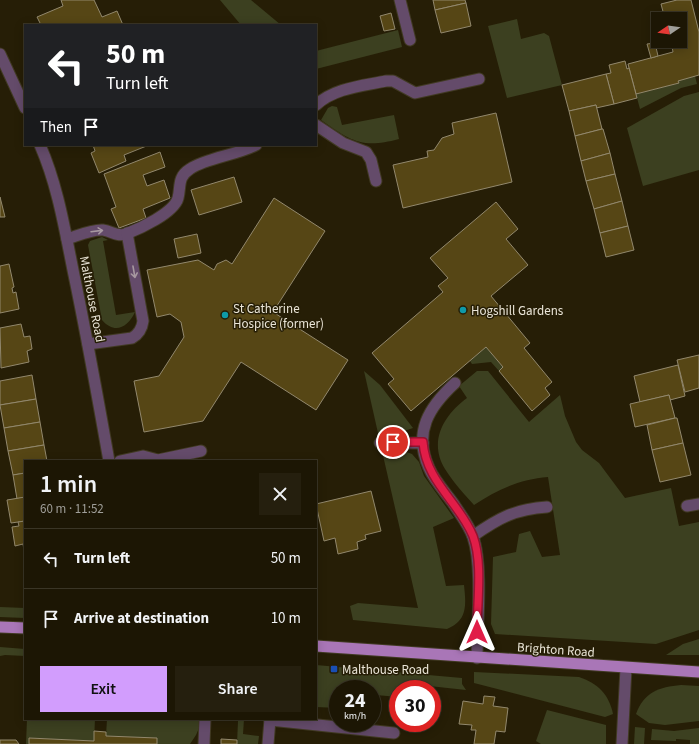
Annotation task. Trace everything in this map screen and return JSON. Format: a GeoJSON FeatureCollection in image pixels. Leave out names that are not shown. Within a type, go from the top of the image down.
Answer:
{"type":"FeatureCollection","features":[{"type":"Feature","properties":{"kind":"main road"},"geometry":{"type":"LineString","coordinates":[[0,627],[24,628]]}},
{"type":"Feature","properties":{"kind":"main road","name":"Brighton Road"},"geometry":{"type":"LineString","coordinates":[[317,646],[699,672]]}},
{"type":"Feature","properties":{"kind":"street"},"geometry":{"type":"LineString","coordinates":[[400,0],[410,40]]}},
{"type":"Feature","properties":{"kind":"street"},"geometry":{"type":"LineString","coordinates":[[0,54],[24,106]]}},
{"type":"Feature","properties":{"kind":"street"},"geometry":{"type":"LineString","coordinates":[[317,104],[324,97],[340,91],[386,81],[393,81],[415,93],[479,79]]}},
{"type":"Feature","properties":{"kind":"street"},"geometry":{"type":"LineString","coordinates":[[317,125],[343,143],[366,152],[371,160],[376,181]]}},
{"type":"Feature","properties":{"kind":"street","name":"Malthouse Road"},"geometry":{"type":"LineString","coordinates":[[40,146],[57,194],[67,239],[109,460]]}},
{"type":"Feature","properties":{"kind":"street"},"geometry":{"type":"LineString","coordinates":[[67,239],[102,230],[114,234],[127,233],[165,214],[173,206],[178,198],[178,188],[182,178],[189,169],[202,163],[253,146]]}},
{"type":"Feature","properties":{"kind":"street"},"geometry":{"type":"LineString","coordinates":[[88,344],[132,338],[137,335],[142,328],[143,321],[127,233]]}},
{"type":"Feature","properties":{"kind":"street"},"geometry":{"type":"LineString","coordinates":[[456,383],[434,405],[426,419],[423,442],[424,453],[429,469],[460,514],[473,536],[478,576],[477,658]]}},
{"type":"Feature","properties":{"kind":"street"},"geometry":{"type":"LineString","coordinates":[[380,443],[423,442]]}},
{"type":"Feature","properties":{"kind":"street"},"geometry":{"type":"LineString","coordinates":[[125,460],[143,456],[158,460],[201,451]]}},
{"type":"Feature","properties":{"kind":"street"},"geometry":{"type":"LineString","coordinates":[[687,506],[699,504]]}},
{"type":"Feature","properties":{"kind":"street"},"geometry":{"type":"LineString","coordinates":[[473,536],[509,513],[526,508],[547,507]]}},
{"type":"Feature","properties":{"kind":"street"},"geometry":{"type":"LineString","coordinates":[[622,744],[626,668]]}},
{"type":"Feature","properties":{"kind":"street"},"geometry":{"type":"LineString","coordinates":[[204,744],[205,720]]}},
{"type":"Feature","properties":{"kind":"street"},"geometry":{"type":"LineString","coordinates":[[268,744],[270,720]]}},
{"type":"Feature","properties":{"kind":"street"},"geometry":{"type":"LineString","coordinates":[[279,720],[394,733]]}},
{"type":"Feature","properties":{"kind":"green space"},"geometry":{"type":"Polygon","coordinates":[[[220,0],[251,0],[280,24],[240,24],[220,0]]]}},
{"type":"Feature","properties":{"kind":"green space"},"geometry":{"type":"Polygon","coordinates":[[[517,19],[521,39],[544,33],[549,36],[562,85],[507,98],[488,26],[517,19]]]}},
{"type":"Feature","properties":{"kind":"green space"},"geometry":{"type":"Polygon","coordinates":[[[398,30],[402,47],[317,69],[317,51],[398,30]]]}},
{"type":"Feature","properties":{"kind":"green space"},"geometry":{"type":"Polygon","coordinates":[[[695,76],[697,84],[681,88],[640,109],[636,94],[679,83],[678,81],[695,76]]]}},
{"type":"Feature","properties":{"kind":"green space"},"geometry":{"type":"Polygon","coordinates":[[[699,92],[699,170],[643,186],[627,128],[684,96],[699,92]]]}},
{"type":"Feature","properties":{"kind":"green space"},"geometry":{"type":"Polygon","coordinates":[[[332,106],[337,107],[342,125],[394,115],[399,139],[386,142],[366,143],[349,138],[321,120],[328,108],[332,106]]]}},
{"type":"Feature","properties":{"kind":"green space"},"geometry":{"type":"Polygon","coordinates":[[[102,237],[108,240],[103,241],[116,315],[135,312],[129,322],[116,328],[107,325],[102,320],[88,245],[90,241],[102,237]]]}},
{"type":"Feature","properties":{"kind":"green space"},"geometry":{"type":"Polygon","coordinates":[[[486,347],[503,367],[499,371],[491,362],[472,364],[470,361],[486,347]]]}},
{"type":"Feature","properties":{"kind":"green space"},"geometry":{"type":"Polygon","coordinates":[[[364,371],[380,385],[413,428],[401,432],[378,433],[364,371]]]}},
{"type":"Feature","properties":{"kind":"green space"},"geometry":{"type":"Polygon","coordinates":[[[477,371],[488,371],[529,422],[560,395],[565,416],[576,442],[582,450],[599,463],[625,498],[671,488],[679,526],[699,522],[699,630],[656,644],[495,634],[491,624],[493,557],[516,552],[519,534],[530,531],[542,557],[560,555],[548,477],[528,480],[509,486],[474,505],[452,479],[440,459],[438,439],[441,429],[451,412],[467,398],[459,386],[477,371]]]}},
{"type":"Feature","properties":{"kind":"green space"},"geometry":{"type":"Polygon","coordinates":[[[401,450],[412,454],[419,462],[424,476],[454,518],[433,527],[446,586],[464,585],[465,605],[462,617],[454,626],[447,629],[353,620],[350,606],[358,603],[418,608],[382,451],[401,450]]]}},
{"type":"Feature","properties":{"kind":"green space"},"geometry":{"type":"Polygon","coordinates":[[[0,607],[24,608],[24,618],[0,617],[0,607]]]}},
{"type":"Feature","properties":{"kind":"green space"},"geometry":{"type":"Polygon","coordinates":[[[699,639],[699,655],[666,655],[683,644],[699,639]]]}},
{"type":"Feature","properties":{"kind":"green space"},"geometry":{"type":"Polygon","coordinates":[[[0,647],[24,649],[24,656],[0,656],[0,647]]]}},
{"type":"Feature","properties":{"kind":"green space"},"geometry":{"type":"Polygon","coordinates":[[[317,665],[462,678],[462,684],[466,690],[441,687],[441,680],[389,680],[389,696],[381,695],[381,680],[329,680],[329,708],[317,707],[317,665]]]}},
{"type":"Feature","properties":{"kind":"green space"},"geometry":{"type":"Polygon","coordinates":[[[474,672],[579,677],[591,682],[601,690],[609,701],[613,714],[605,717],[474,683],[474,672]]]}},
{"type":"Feature","properties":{"kind":"green space"},"geometry":{"type":"Polygon","coordinates":[[[681,685],[699,686],[699,721],[665,725],[649,723],[636,714],[643,700],[653,692],[666,687],[681,685]]]}},
{"type":"Feature","properties":{"kind":"green space"},"geometry":{"type":"Polygon","coordinates":[[[547,710],[606,725],[606,744],[541,744],[536,741],[547,710]]]}},
{"type":"Feature","properties":{"kind":"green space"},"geometry":{"type":"Polygon","coordinates":[[[27,720],[95,720],[94,741],[30,738],[29,744],[26,744],[27,720]]]}},
{"type":"Feature","properties":{"kind":"green space"},"geometry":{"type":"Polygon","coordinates":[[[107,720],[200,720],[200,726],[190,744],[157,744],[157,738],[106,736],[107,720]]]}},
{"type":"Feature","properties":{"kind":"green space"},"geometry":{"type":"Polygon","coordinates":[[[229,720],[244,720],[243,734],[259,736],[258,744],[237,744],[238,721],[229,720]]]}},
{"type":"Feature","properties":{"kind":"green space"},"geometry":{"type":"Polygon","coordinates":[[[635,727],[645,728],[644,744],[634,744],[635,727]]]}},
{"type":"Feature","properties":{"kind":"green space"},"geometry":{"type":"Polygon","coordinates":[[[699,728],[699,744],[690,744],[690,740],[651,740],[652,729],[674,731],[699,728]]]}},
{"type":"Feature","properties":{"kind":"building"},"geometry":{"type":"Polygon","coordinates":[[[61,0],[94,0],[102,17],[117,11],[123,24],[40,24],[37,17],[63,6],[61,0]]]}},
{"type":"Feature","properties":{"kind":"building"},"geometry":{"type":"Polygon","coordinates":[[[433,0],[465,0],[466,3],[435,10],[433,0]]]}},
{"type":"Feature","properties":{"kind":"building"},"geometry":{"type":"Polygon","coordinates":[[[677,0],[691,0],[699,32],[699,75],[678,81],[679,83],[636,94],[628,64],[673,52],[672,48],[687,48],[687,12],[663,12],[661,4],[677,0]]]}},
{"type":"Feature","properties":{"kind":"building"},"geometry":{"type":"Polygon","coordinates":[[[466,3],[471,26],[441,33],[435,10],[466,3]]]}},
{"type":"Feature","properties":{"kind":"building"},"geometry":{"type":"Polygon","coordinates":[[[391,13],[395,29],[384,31],[380,16],[391,13]]]}},
{"type":"Feature","properties":{"kind":"building"},"geometry":{"type":"Polygon","coordinates":[[[647,44],[651,44],[651,48],[656,48],[658,56],[651,58],[647,44]]]}},
{"type":"Feature","properties":{"kind":"building"},"geometry":{"type":"Polygon","coordinates":[[[625,61],[627,69],[629,68],[637,98],[614,104],[606,74],[611,73],[609,65],[625,61]]]}},
{"type":"Feature","properties":{"kind":"building"},"geometry":{"type":"Polygon","coordinates":[[[606,74],[614,104],[596,108],[596,105],[569,111],[562,85],[606,74]]]}},
{"type":"Feature","properties":{"kind":"building"},"geometry":{"type":"Polygon","coordinates":[[[596,105],[602,129],[575,136],[569,111],[596,105]]]}},
{"type":"Feature","properties":{"kind":"building"},"geometry":{"type":"Polygon","coordinates":[[[496,113],[512,182],[403,208],[393,165],[428,157],[427,151],[434,150],[442,138],[454,134],[452,123],[496,113]]]}},
{"type":"Feature","properties":{"kind":"building"},"geometry":{"type":"Polygon","coordinates":[[[603,129],[610,153],[581,161],[575,136],[603,129]]]}},
{"type":"Feature","properties":{"kind":"building"},"geometry":{"type":"Polygon","coordinates":[[[93,146],[146,146],[124,155],[126,161],[99,173],[91,153],[95,151],[93,146]]]}},
{"type":"Feature","properties":{"kind":"building"},"geometry":{"type":"Polygon","coordinates":[[[160,152],[165,167],[143,175],[147,186],[164,180],[170,198],[143,209],[146,218],[119,228],[111,209],[116,207],[104,174],[160,152]]]}},
{"type":"Feature","properties":{"kind":"building"},"geometry":{"type":"Polygon","coordinates":[[[610,153],[615,174],[586,181],[581,161],[610,153]]]}},
{"type":"Feature","properties":{"kind":"building"},"geometry":{"type":"Polygon","coordinates":[[[615,174],[622,201],[594,209],[586,181],[615,174]]]}},
{"type":"Feature","properties":{"kind":"building"},"geometry":{"type":"Polygon","coordinates":[[[234,177],[242,202],[199,215],[191,190],[234,177]]]}},
{"type":"Feature","properties":{"kind":"building"},"geometry":{"type":"Polygon","coordinates":[[[0,197],[5,217],[0,217],[0,197]]]}},
{"type":"Feature","properties":{"kind":"building","name":"St Catherine Hospice (former)"},"geometry":{"type":"Polygon","coordinates":[[[274,198],[325,231],[273,312],[348,360],[316,410],[241,362],[203,421],[144,432],[134,381],[159,376],[184,337],[181,322],[170,314],[157,317],[147,270],[198,260],[214,270],[217,264],[226,260],[232,264],[274,198]]]}},
{"type":"Feature","properties":{"kind":"building"},"geometry":{"type":"Polygon","coordinates":[[[622,201],[628,226],[600,233],[594,209],[622,201]]]}},
{"type":"Feature","properties":{"kind":"building","name":"Hogshill Gardens"},"geometry":{"type":"Polygon","coordinates":[[[496,202],[518,229],[506,239],[528,265],[491,296],[530,343],[524,348],[552,382],[545,388],[550,395],[532,411],[499,371],[503,367],[486,347],[411,411],[388,384],[394,379],[372,353],[443,292],[438,286],[448,278],[430,258],[496,202]]]}},
{"type":"Feature","properties":{"kind":"building"},"geometry":{"type":"Polygon","coordinates":[[[628,226],[634,250],[606,257],[600,233],[628,226]]]}},
{"type":"Feature","properties":{"kind":"building"},"geometry":{"type":"Polygon","coordinates":[[[197,234],[201,253],[178,258],[174,239],[197,234]]]}},
{"type":"Feature","properties":{"kind":"building"},"geometry":{"type":"Polygon","coordinates":[[[9,264],[14,287],[12,288],[13,293],[16,292],[19,309],[0,313],[0,266],[9,264]]]}},
{"type":"Feature","properties":{"kind":"building"},"geometry":{"type":"Polygon","coordinates":[[[21,324],[24,337],[30,336],[32,349],[27,351],[29,362],[1,368],[0,328],[21,324]]]}},
{"type":"Feature","properties":{"kind":"building"},"geometry":{"type":"Polygon","coordinates":[[[699,355],[699,388],[685,392],[677,360],[699,355]]]}},
{"type":"Feature","properties":{"kind":"building"},"geometry":{"type":"Polygon","coordinates":[[[678,365],[685,396],[670,400],[669,395],[640,402],[634,376],[678,365]]]}},
{"type":"Feature","properties":{"kind":"building"},"geometry":{"type":"Polygon","coordinates":[[[32,375],[36,399],[0,405],[0,381],[32,375]]]}},
{"type":"Feature","properties":{"kind":"building"},"geometry":{"type":"Polygon","coordinates":[[[669,395],[675,418],[635,427],[630,404],[669,395]]]}},
{"type":"Feature","properties":{"kind":"building"},"geometry":{"type":"Polygon","coordinates":[[[36,399],[40,422],[4,428],[0,405],[36,399]]]}},
{"type":"Feature","properties":{"kind":"building"},"geometry":{"type":"Polygon","coordinates":[[[677,418],[683,443],[652,450],[647,425],[677,418]]]}},
{"type":"Feature","properties":{"kind":"building"},"geometry":{"type":"Polygon","coordinates":[[[40,422],[44,445],[8,451],[4,428],[40,422]]]}},
{"type":"Feature","properties":{"kind":"building"},"geometry":{"type":"Polygon","coordinates":[[[683,443],[691,475],[660,482],[652,450],[683,443]]]}},
{"type":"Feature","properties":{"kind":"building"},"geometry":{"type":"Polygon","coordinates":[[[44,445],[47,460],[24,460],[24,473],[13,475],[8,451],[44,445]]]}},
{"type":"Feature","properties":{"kind":"building"},"geometry":{"type":"Polygon","coordinates":[[[24,473],[24,497],[17,499],[13,475],[24,473]]]}},
{"type":"Feature","properties":{"kind":"building"},"geometry":{"type":"Polygon","coordinates":[[[371,491],[381,531],[365,535],[366,539],[357,542],[358,549],[338,554],[335,538],[324,541],[317,504],[371,491]]]}},
{"type":"Feature","properties":{"kind":"building"},"geometry":{"type":"Polygon","coordinates":[[[24,497],[24,521],[11,523],[7,500],[24,497]]]}},
{"type":"Feature","properties":{"kind":"building"},"geometry":{"type":"Polygon","coordinates":[[[24,521],[24,550],[23,544],[15,546],[12,527],[19,526],[18,522],[24,521]]]}},
{"type":"Feature","properties":{"kind":"building"},"geometry":{"type":"Polygon","coordinates":[[[484,696],[495,697],[493,706],[508,708],[505,732],[496,731],[494,744],[474,744],[476,730],[471,730],[472,725],[459,724],[463,701],[483,704],[484,696]]]}},
{"type":"Feature","properties":{"kind":"building"},"geometry":{"type":"Polygon","coordinates":[[[94,731],[106,732],[106,736],[157,738],[157,744],[29,744],[29,738],[94,741],[94,731]]]}},
{"type":"Feature","properties":{"kind":"building"},"geometry":{"type":"Polygon","coordinates":[[[221,739],[237,740],[237,744],[221,744],[221,739]]]}},
{"type":"Feature","properties":{"kind":"building"},"geometry":{"type":"Polygon","coordinates":[[[0,740],[16,740],[19,744],[0,744],[0,740]]]}},
{"type":"Feature","properties":{"kind":"place","name":"Hogshill Gardens"},"geometry":{"type":"Point","coordinates":[463,310]}},
{"type":"Feature","properties":{"kind":"place","name":"St Catherine Hospice (former)"},"geometry":{"type":"Point","coordinates":[225,315]}},
{"type":"Feature","properties":{"kind":"place","name":"Malthouse Road"},"geometry":{"type":"Point","coordinates":[334,669]}},
{"type":"Feature","properties":{"kind":"route"},"geometry":{"type":"LineString","coordinates":[[393,442],[423,442],[424,453],[429,469],[460,514],[473,536],[478,576],[477,632]]}}]}
